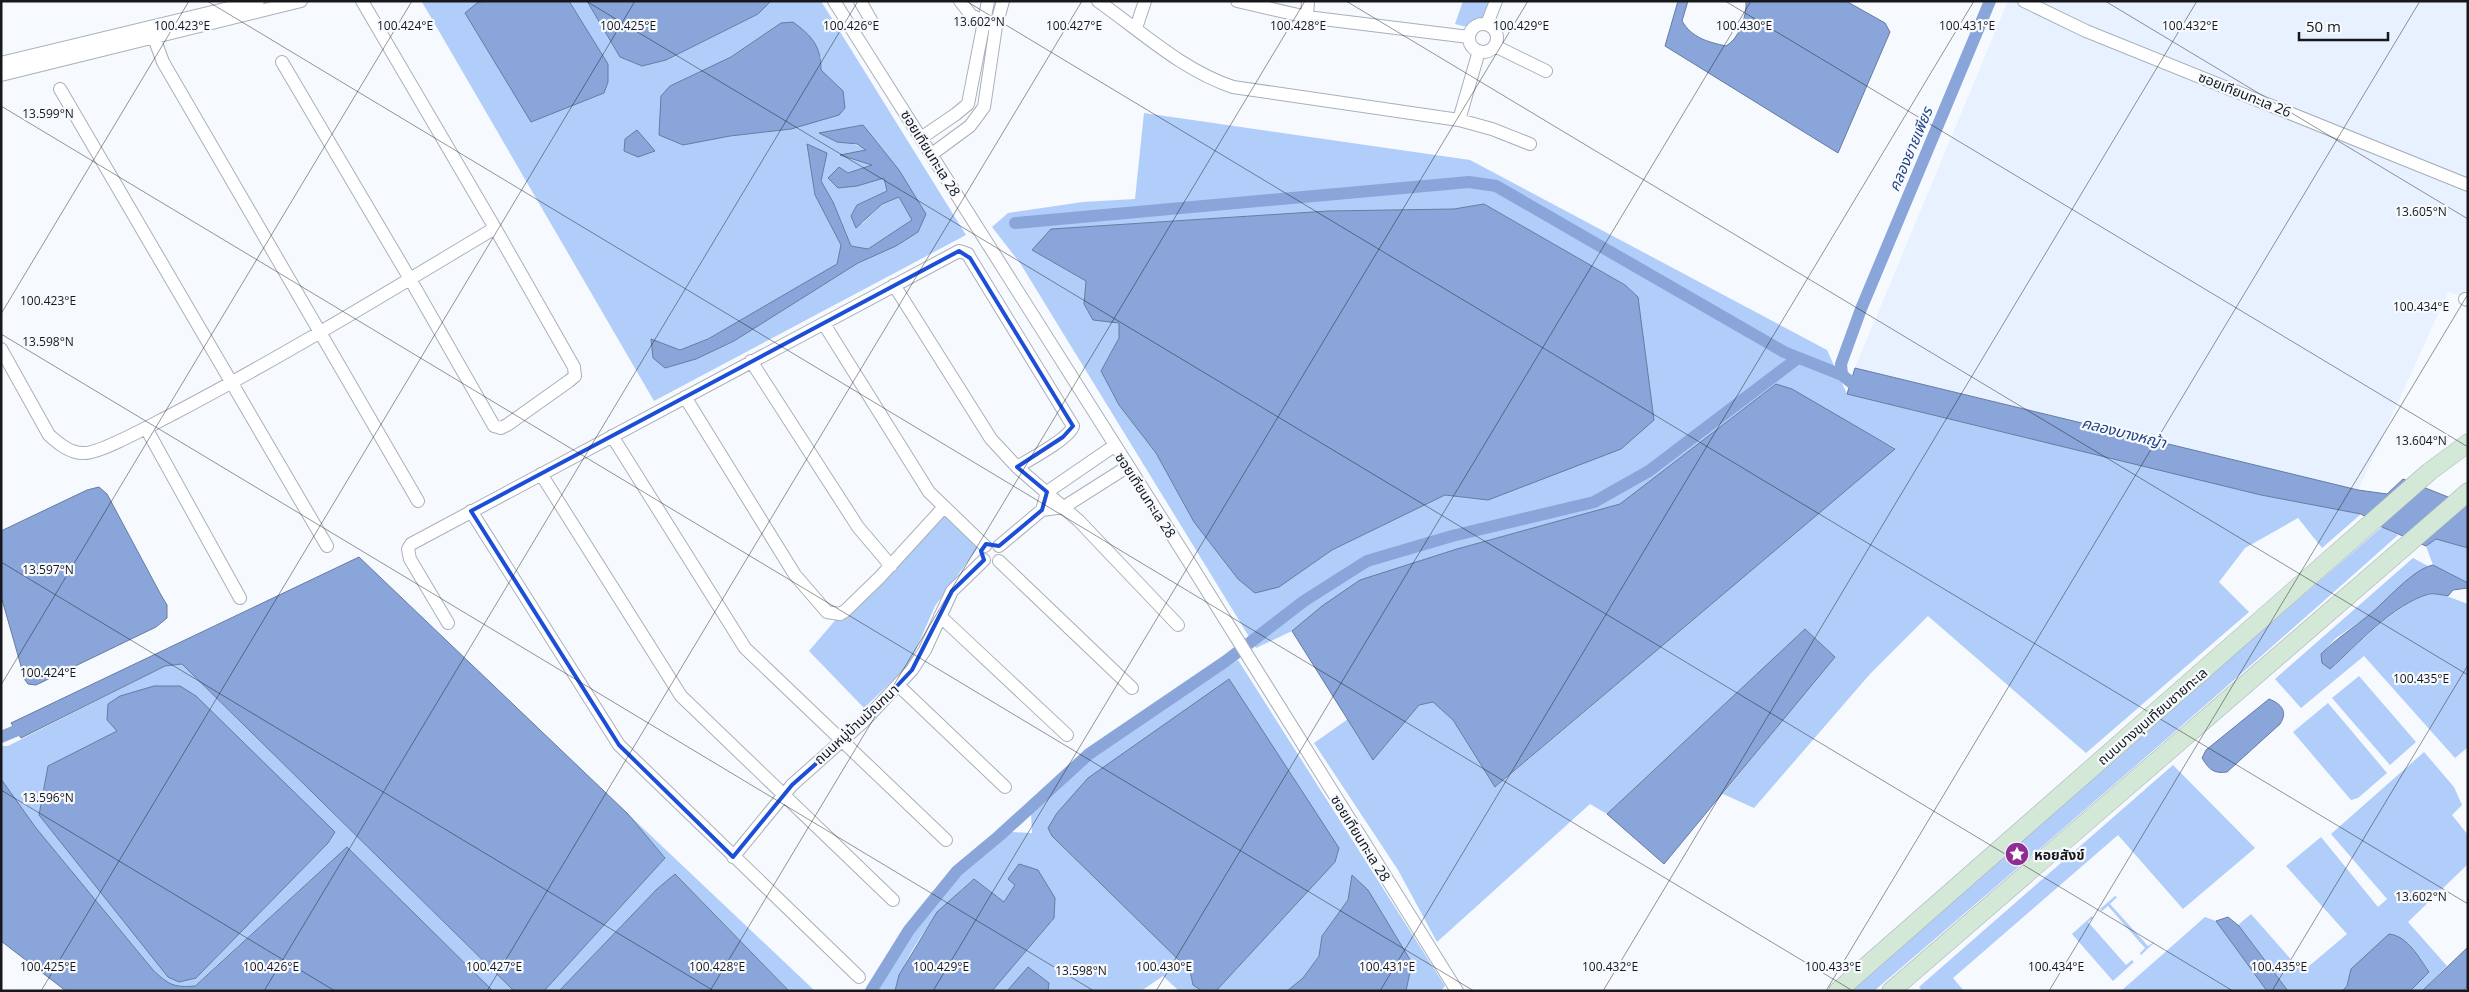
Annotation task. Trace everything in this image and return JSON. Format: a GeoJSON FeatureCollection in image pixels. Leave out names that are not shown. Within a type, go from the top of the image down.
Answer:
{"type":"FeatureCollection","features":[{"type":"Feature","properties":{"kind":"main road","name":"ถนนบางขุนเทียนชายทะเล"},"geometry":{"type":"LineString","coordinates":[[1838,991],[2429,472],[2468,443]]}},
{"type":"Feature","properties":{"kind":"main road"},"geometry":{"type":"LineString","coordinates":[[1891,991],[2468,492]]}},
{"type":"Feature","properties":{"kind":"street"},"geometry":{"type":"LineString","coordinates":[[151,32],[258,1]]}},
{"type":"Feature","properties":{"kind":"street"},"geometry":{"type":"LineString","coordinates":[[1,63],[23,63],[151,32],[301,1]]}},
{"type":"Feature","properties":{"kind":"street"},"geometry":{"type":"LineString","coordinates":[[282,62],[494,426],[500,428],[507,425],[575,376],[574,367],[362,1]]}},
{"type":"Feature","properties":{"kind":"street","name":"ซอยเทียนทะเล 28"},"geometry":{"type":"LineString","coordinates":[[834,1],[1235,635],[1456,991]]}},
{"type":"Feature","properties":{"kind":"street"},"geometry":{"type":"LineString","coordinates":[[860,1],[871,20]]}},
{"type":"Feature","properties":{"kind":"street"},"geometry":{"type":"LineString","coordinates":[[960,1],[971,15],[982,23],[996,26]]}},
{"type":"Feature","properties":{"kind":"street"},"geometry":{"type":"LineString","coordinates":[[921,138],[968,104],[982,23],[988,1]]}},
{"type":"Feature","properties":{"kind":"street"},"geometry":{"type":"LineString","coordinates":[[932,154],[970,126],[980,114],[986,98],[996,26],[1003,1]]}},
{"type":"Feature","properties":{"kind":"street"},"geometry":{"type":"LineString","coordinates":[[1098,1],[1203,76],[1233,87],[1459,120],[1530,144]]}},
{"type":"Feature","properties":{"kind":"street"},"geometry":{"type":"LineString","coordinates":[[1136,28],[1145,1]]}},
{"type":"Feature","properties":{"kind":"street"},"geometry":{"type":"LineString","coordinates":[[1237,1],[1307,17],[1469,37]]}},
{"type":"Feature","properties":{"kind":"street"},"geometry":{"type":"LineString","coordinates":[[1307,17],[1308,1]]}},
{"type":"Feature","properties":{"kind":"street"},"geometry":{"type":"LineString","coordinates":[[1487,24],[1496,1]]}},
{"type":"Feature","properties":{"kind":"street","name":"ซอยเทียนทะเล 26"},"geometry":{"type":"LineString","coordinates":[[2024,1],[2086,31],[2468,185]]}},
{"type":"Feature","properties":{"kind":"street"},"geometry":{"type":"LineString","coordinates":[[1487,24],[1496,31],[1497,41],[1495,46],[1488,51],[1479,51],[1474,48],[1469,37],[1473,28],[1477,25],[1487,24]]}},
{"type":"Feature","properties":{"kind":"street"},"geometry":{"type":"LineString","coordinates":[[151,32],[168,70],[322,332],[418,502]]}},
{"type":"Feature","properties":{"kind":"street"},"geometry":{"type":"LineString","coordinates":[[1495,46],[1546,70]]}},
{"type":"Feature","properties":{"kind":"street"},"geometry":{"type":"LineString","coordinates":[[1459,120],[1479,51]]}},
{"type":"Feature","properties":{"kind":"street"},"geometry":{"type":"LineString","coordinates":[[1,75],[23,63]]}},
{"type":"Feature","properties":{"kind":"street"},"geometry":{"type":"LineString","coordinates":[[60,88],[326,546]]}},
{"type":"Feature","properties":{"kind":"street"},"geometry":{"type":"LineString","coordinates":[[968,104],[980,114]]}},
{"type":"Feature","properties":{"kind":"street"},"geometry":{"type":"LineString","coordinates":[[1,349],[49,435],[67,449],[85,453],[93,452],[146,428],[231,384],[322,332],[495,228]]}},
{"type":"Feature","properties":{"kind":"street"},"geometry":{"type":"LineString","coordinates":[[448,623],[410,559],[408,549],[411,544],[959,251],[968,254],[1073,426],[1073,429],[1063,437],[1017,467]]}},
{"type":"Feature","properties":{"kind":"street"},"geometry":{"type":"LineString","coordinates":[[894,285],[991,439],[1017,467],[1064,507],[1178,625]]}},
{"type":"Feature","properties":{"kind":"street"},"geometry":{"type":"LineString","coordinates":[[824,324],[929,492],[985,546]]}},
{"type":"Feature","properties":{"kind":"street"},"geometry":{"type":"LineString","coordinates":[[752,361],[858,527],[891,566]]}},
{"type":"Feature","properties":{"kind":"street"},"geometry":{"type":"LineString","coordinates":[[685,397],[795,575],[827,612],[840,614],[845,611],[891,566],[944,507]]}},
{"type":"Feature","properties":{"kind":"street"},"geometry":{"type":"LineString","coordinates":[[146,428],[240,598]]}},
{"type":"Feature","properties":{"kind":"street"},"geometry":{"type":"LineString","coordinates":[[612,436],[745,648],[946,840]]}},
{"type":"Feature","properties":{"kind":"street"},"geometry":{"type":"LineString","coordinates":[[1042,510],[1046,492],[1114,446]]}},
{"type":"Feature","properties":{"kind":"street"},"geometry":{"type":"LineString","coordinates":[[999,546],[1042,510],[1064,507],[1127,466]]}},
{"type":"Feature","properties":{"kind":"street"},"geometry":{"type":"LineString","coordinates":[[541,474],[681,696],[893,900]]}},
{"type":"Feature","properties":{"kind":"street"},"geometry":{"type":"LineString","coordinates":[[471,511],[619,745],[859,977]]}},
{"type":"Feature","properties":{"kind":"street"},"geometry":{"type":"LineString","coordinates":[[992,543],[999,546],[1002,552],[999,561],[990,563],[984,560],[982,554],[985,546],[992,543]]}},
{"type":"Feature","properties":{"kind":"street","name":"ถนนหมู่บ้านมัณฑนา"},"geometry":{"type":"LineString","coordinates":[[733,857],[784,795],[812,765],[899,686],[925,650],[952,591],[960,581],[984,560]]}},
{"type":"Feature","properties":{"kind":"street"},"geometry":{"type":"LineString","coordinates":[[999,561],[1132,688]]}},
{"type":"Feature","properties":{"kind":"street"},"geometry":{"type":"LineString","coordinates":[[940,616],[1067,735]]}},
{"type":"Feature","properties":{"kind":"street"},"geometry":{"type":"LineString","coordinates":[[899,686],[1005,787]]}},
{"type":"Feature","properties":{"kind":"highlighted area"},"geometry":{"type":"Polygon","coordinates":[[[959,251],[970,258],[1073,426],[1063,437],[1017,467],[1047,492],[1042,510],[999,546],[986,544],[981,551],[984,560],[952,591],[912,670],[864,721],[792,785],[733,857],[619,745],[471,511],[959,251]]]}},
{"type":"Feature","properties":{"kind":"shaded area"},"geometry":{"type":"Polygon","coordinates":[[[485,1],[477,3],[608,64],[569,1],[587,1],[620,57],[642,66],[666,60],[758,14],[771,1],[821,1],[966,235],[654,401],[422,2],[485,1]],[[781,23],[731,57],[670,86],[730,136],[791,129],[843,91],[821,70],[821,57],[781,23]],[[863,125],[820,133],[832,139],[867,150],[841,155],[873,165],[848,173],[839,167],[828,178],[857,186],[884,177],[887,191],[857,205],[851,216],[862,224],[882,204],[899,197],[912,220],[868,249],[851,246],[833,202],[821,181],[824,167],[807,144],[815,195],[841,245],[837,264],[708,339],[680,350],[651,340],[653,358],[696,359],[734,341],[858,263],[896,246],[926,214],[863,125]]]}},
{"type":"Feature","properties":{"kind":"shaded area"},"geometry":{"type":"Polygon","coordinates":[[[485,1],[569,1],[608,64],[608,82],[604,93],[531,122],[465,13],[477,3],[485,1]]]}},
{"type":"Feature","properties":{"kind":"shaded area"},"geometry":{"type":"Polygon","coordinates":[[[587,1],[771,1],[758,14],[666,60],[642,66],[620,57],[587,1]]]}},
{"type":"Feature","properties":{"kind":"shaded area"},"geometry":{"type":"Polygon","coordinates":[[[1463,1],[1490,1],[1484,17],[1467,27],[1455,24],[1463,1]]]}},
{"type":"Feature","properties":{"kind":"shaded area"},"geometry":{"type":"Polygon","coordinates":[[[1678,1],[1688,1],[1682,21],[1691,32],[1707,41],[1726,46],[1731,43],[1738,33],[1745,13],[1746,1],[1846,1],[1885,23],[1890,32],[1838,153],[1665,46],[1678,1]]]}},
{"type":"Feature","properties":{"kind":"shaded area"},"geometry":{"type":"Polygon","coordinates":[[[2008,1],[2468,1],[2468,297],[2448,292],[2358,490],[1855,368],[2008,1]]]}},
{"type":"Feature","properties":{"kind":"shaded area"},"geometry":{"type":"Polygon","coordinates":[[[793,22],[814,42],[821,62],[821,70],[843,91],[845,108],[839,115],[791,129],[730,136],[683,145],[659,135],[661,96],[670,86],[731,57],[781,23],[793,22]]]}},
{"type":"Feature","properties":{"kind":"shaded area"},"geometry":{"type":"Polygon","coordinates":[[[1144,113],[1470,160],[1827,350],[1847,394],[2261,495],[2361,514],[2322,548],[2298,518],[2245,548],[2219,582],[2249,612],[2086,753],[1928,616],[1870,674],[1754,808],[1723,794],[1834,657],[1805,629],[1607,814],[1590,804],[1437,942],[1398,870],[1314,743],[1348,719],[1373,760],[1419,705],[1433,702],[1453,720],[1496,787],[1895,448],[1776,384],[1620,504],[1457,549],[1322,606],[1292,631],[1256,648],[1020,263],[992,227],[1008,213],[1083,202],[1135,199],[1144,113]],[[1484,204],[1454,209],[1328,211],[1051,229],[1086,281],[1084,304],[1119,323],[1119,338],[1101,371],[1119,405],[1156,453],[1194,522],[1238,579],[1279,587],[1332,550],[1445,495],[1488,500],[1638,297],[1625,285],[1484,204]]]}},
{"type":"Feature","properties":{"kind":"shaded area"},"geometry":{"type":"Polygon","coordinates":[[[863,125],[899,170],[926,214],[918,232],[896,246],[858,263],[734,341],[696,359],[665,368],[653,358],[651,339],[680,350],[708,339],[837,264],[841,245],[815,195],[807,144],[827,153],[821,181],[833,202],[851,246],[868,249],[912,220],[899,197],[882,204],[856,228],[851,216],[857,205],[887,191],[884,178],[857,186],[838,188],[828,178],[839,167],[848,173],[872,165],[840,155],[866,150],[857,144],[837,142],[819,133],[863,125]]]}},
{"type":"Feature","properties":{"kind":"shaded area"},"geometry":{"type":"Polygon","coordinates":[[[637,130],[655,151],[638,157],[624,151],[625,139],[637,130]]]}},
{"type":"Feature","properties":{"kind":"shaded area"},"geometry":{"type":"Polygon","coordinates":[[[1484,204],[1625,285],[1638,297],[1654,420],[1621,449],[1488,500],[1445,495],[1332,550],[1279,587],[1255,593],[1238,579],[1194,522],[1156,453],[1119,405],[1101,371],[1119,338],[1119,323],[1093,320],[1084,304],[1086,281],[1032,250],[1051,229],[1328,211],[1454,209],[1484,204]]]}},
{"type":"Feature","properties":{"kind":"shaded area"},"geometry":{"type":"Polygon","coordinates":[[[1855,368],[2358,490],[2387,494],[2403,479],[2468,505],[2468,548],[2436,539],[2426,546],[2382,527],[2361,514],[2261,495],[1847,394],[1855,368]]]}},
{"type":"Feature","properties":{"kind":"shaded area"},"geometry":{"type":"Polygon","coordinates":[[[1776,384],[1792,389],[1895,449],[1495,787],[1453,720],[1433,702],[1419,705],[1373,760],[1292,631],[1322,606],[1360,580],[1457,549],[1620,504],[1776,384]]]}},
{"type":"Feature","properties":{"kind":"shaded area"},"geometry":{"type":"Polygon","coordinates":[[[99,487],[107,494],[167,605],[167,618],[156,627],[36,685],[28,684],[25,680],[1,596],[1,531],[87,490],[99,487]]]}},
{"type":"Feature","properties":{"kind":"shaded area"},"geometry":{"type":"Polygon","coordinates":[[[947,516],[974,542],[977,549],[935,606],[909,665],[864,708],[809,651],[838,617],[941,517],[947,516]]]}},
{"type":"Feature","properties":{"kind":"shaded area"},"geometry":{"type":"Polygon","coordinates":[[[2382,527],[2398,535],[2072,821],[1874,991],[1845,991],[2382,527]]]}},
{"type":"Feature","properties":{"kind":"shaded area"},"geometry":{"type":"Polygon","coordinates":[[[2436,539],[2468,548],[2468,583],[2433,565],[2426,546],[2436,539]]]}},
{"type":"Feature","properties":{"kind":"shaded area"},"geometry":{"type":"Polygon","coordinates":[[[359,557],[628,814],[665,858],[544,991],[514,991],[182,664],[165,666],[21,738],[11,723],[359,557]]]}},
{"type":"Feature","properties":{"kind":"shaded area"},"geometry":{"type":"Polygon","coordinates":[[[2413,558],[2428,566],[2368,616],[2336,638],[2321,654],[2322,663],[2330,669],[2393,614],[2406,604],[2420,597],[2431,594],[2440,595],[2468,604],[2468,747],[2455,758],[2364,656],[2301,708],[2275,679],[2413,558]]]}},
{"type":"Feature","properties":{"kind":"shaded area"},"geometry":{"type":"Polygon","coordinates":[[[2433,565],[2468,583],[2468,588],[2453,590],[2448,596],[2429,594],[2416,599],[2376,626],[2330,669],[2322,663],[2321,654],[2339,638],[2369,615],[2408,579],[2433,565]]]}},
{"type":"Feature","properties":{"kind":"shaded area"},"geometry":{"type":"Polygon","coordinates":[[[1805,629],[1835,657],[1664,864],[1607,814],[1805,629]]]}},
{"type":"Feature","properties":{"kind":"shaded area"},"geometry":{"type":"Polygon","coordinates":[[[1238,660],[1445,986],[1441,991],[1406,991],[1412,963],[1352,875],[1348,900],[1322,936],[1319,955],[1303,978],[1287,991],[1216,991],[1335,862],[1339,848],[1190,971],[1193,985],[1202,991],[1179,991],[1163,976],[1141,991],[1048,991],[1049,983],[1028,968],[1007,991],[992,991],[1054,918],[1015,885],[1004,902],[974,879],[949,902],[926,929],[907,959],[895,991],[877,991],[914,929],[943,893],[972,863],[1011,832],[1032,833],[1031,813],[1084,764],[1238,660]]]}},
{"type":"Feature","properties":{"kind":"shaded area"},"geometry":{"type":"Polygon","coordinates":[[[182,664],[514,991],[493,991],[347,847],[194,986],[176,986],[158,975],[36,828],[1,779],[1,746],[8,746],[165,666],[182,664]],[[117,731],[48,766],[196,978],[328,843],[335,832],[117,731]]]}},
{"type":"Feature","properties":{"kind":"shaded area"},"geometry":{"type":"Polygon","coordinates":[[[2359,676],[2416,742],[2390,765],[2332,698],[2359,676]]]}},
{"type":"Feature","properties":{"kind":"shaded area"},"geometry":{"type":"Polygon","coordinates":[[[1229,679],[1339,848],[1335,862],[1216,991],[1202,991],[1193,985],[1190,971],[1052,836],[1048,828],[1057,813],[1088,778],[1229,679]]]}},
{"type":"Feature","properties":{"kind":"shaded area"},"geometry":{"type":"Polygon","coordinates":[[[154,686],[180,686],[196,696],[335,832],[328,843],[196,978],[179,982],[168,977],[39,815],[48,766],[117,731],[107,720],[108,704],[120,696],[154,686]]]}},
{"type":"Feature","properties":{"kind":"shaded area"},"geometry":{"type":"Polygon","coordinates":[[[2269,699],[2277,703],[2282,709],[2283,716],[2280,724],[2227,772],[2218,772],[2209,768],[2202,758],[2206,750],[2269,699]]]}},
{"type":"Feature","properties":{"kind":"shaded area"},"geometry":{"type":"Polygon","coordinates":[[[2328,703],[2387,773],[2358,798],[2351,800],[2293,732],[2328,703]]]}},
{"type":"Feature","properties":{"kind":"shaded area"},"geometry":{"type":"Polygon","coordinates":[[[2424,752],[2454,787],[2462,805],[2452,815],[2468,835],[2468,864],[2408,922],[2447,966],[2422,991],[2288,991],[2238,925],[2251,914],[2302,972],[2347,934],[2286,866],[2321,837],[2378,907],[2387,899],[2331,834],[2424,752]]]}},
{"type":"Feature","properties":{"kind":"shaded area"},"geometry":{"type":"Polygon","coordinates":[[[2173,765],[2255,848],[2183,909],[2118,835],[1953,978],[1964,991],[1922,991],[1919,987],[2173,765]]]}},
{"type":"Feature","properties":{"kind":"shaded area"},"geometry":{"type":"Polygon","coordinates":[[[1,779],[36,828],[153,970],[171,984],[176,986],[195,986],[347,847],[493,991],[66,991],[1,941],[1,779]]]}},
{"type":"Feature","properties":{"kind":"shaded area"},"geometry":{"type":"Polygon","coordinates":[[[628,814],[815,991],[789,991],[675,874],[657,889],[559,991],[544,991],[665,858],[628,814]]]}},
{"type":"Feature","properties":{"kind":"shaded area"},"geometry":{"type":"Polygon","coordinates":[[[1019,864],[1038,870],[1055,898],[1054,918],[992,991],[895,991],[899,975],[937,912],[974,879],[1004,902],[1015,885],[1008,879],[1019,864]]]}},
{"type":"Feature","properties":{"kind":"shaded area"},"geometry":{"type":"Polygon","coordinates":[[[675,874],[789,991],[559,991],[657,889],[675,874]]]}},
{"type":"Feature","properties":{"kind":"shaded area"},"geometry":{"type":"Polygon","coordinates":[[[1352,875],[1368,890],[1412,963],[1406,991],[1287,991],[1303,978],[1319,956],[1322,936],[1348,900],[1352,875]]]}},
{"type":"Feature","properties":{"kind":"shaded area"},"geometry":{"type":"Polygon","coordinates":[[[2115,896],[2117,897],[2110,904],[2148,946],[2156,941],[2141,955],[2140,953],[2145,948],[2108,906],[2102,911],[2100,909],[2115,896]]]}},
{"type":"Feature","properties":{"kind":"shaded area"},"geometry":{"type":"Polygon","coordinates":[[[2092,916],[2093,918],[2088,922],[2126,965],[2132,960],[2134,962],[2113,981],[2072,934],[2092,916]]]}},
{"type":"Feature","properties":{"kind":"shaded area"},"geometry":{"type":"Polygon","coordinates":[[[2205,917],[2216,921],[2267,991],[2121,991],[2205,917]]]}},
{"type":"Feature","properties":{"kind":"shaded area"},"geometry":{"type":"Polygon","coordinates":[[[2228,917],[2239,926],[2288,991],[2267,991],[2216,921],[2228,917]]]}},
{"type":"Feature","properties":{"kind":"shaded area"},"geometry":{"type":"Polygon","coordinates":[[[2389,934],[2407,943],[2429,972],[2410,991],[2342,991],[2347,986],[2351,969],[2389,934]]]}},
{"type":"Feature","properties":{"kind":"shaded area"},"geometry":{"type":"Polygon","coordinates":[[[2468,947],[2468,986],[2463,991],[2422,991],[2468,947]]]}},
{"type":"Feature","properties":{"kind":"shaded area"},"geometry":{"type":"Polygon","coordinates":[[[1028,967],[1049,983],[1048,991],[1007,991],[1028,967]]]}},
{"type":"Feature","properties":{"kind":"waterway","name":"คลองยายเพียร"},"geometry":{"type":"LineString","coordinates":[[1867,386],[1852,383],[1842,375],[1841,364],[1861,309],[1990,1]]}},
{"type":"Feature","properties":{"kind":"waterway"},"geometry":{"type":"LineString","coordinates":[[1015,223],[1469,182],[1496,186],[1784,352],[1842,375]]}},
{"type":"Feature","properties":{"kind":"waterway"},"geometry":{"type":"LineString","coordinates":[[871,991],[909,930],[957,871],[999,836],[1089,754],[1226,661],[1304,601],[1367,561],[1452,536],[1594,502],[1649,471],[1798,358]]}},
{"type":"Feature","properties":{"kind":"waterway"},"geometry":{"type":"LineString","coordinates":[[1,737],[32,724]]}},
{"type":"Feature","properties":{"kind":"place","name":"หอยสังข์"},"geometry":{"type":"Point","coordinates":[2017,854]}},
{"type":"Feature","properties":{"kind":"water label","name":"คลองบางหญ้า"},"geometry":{"type":"Point","coordinates":[2124,432]}}]}
